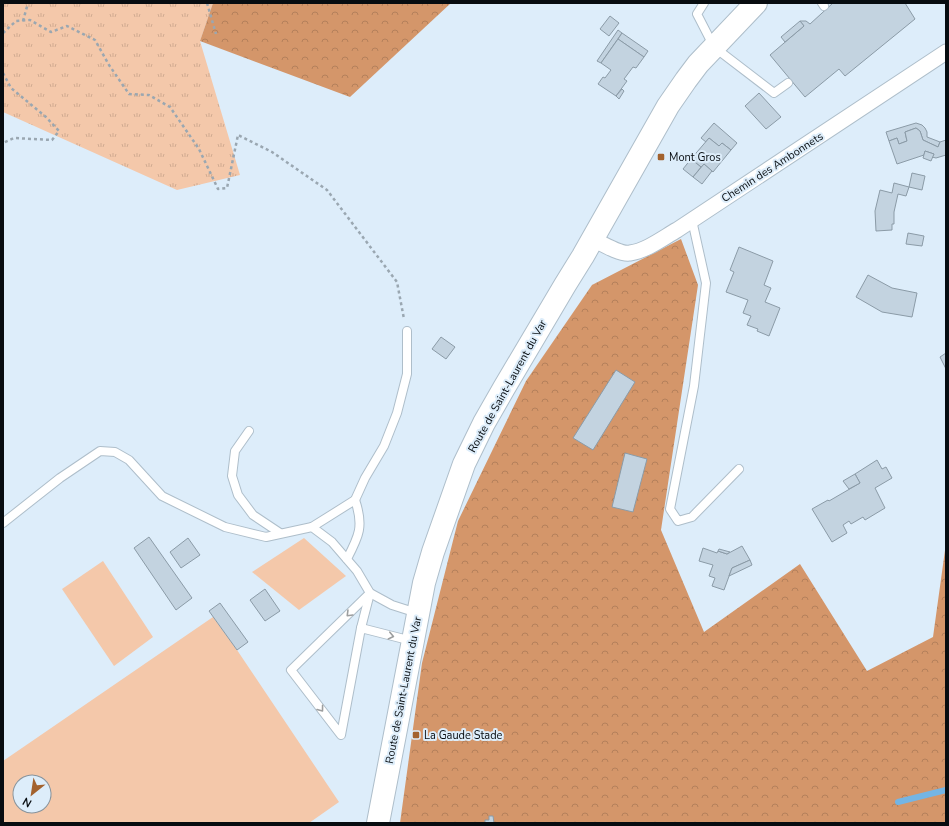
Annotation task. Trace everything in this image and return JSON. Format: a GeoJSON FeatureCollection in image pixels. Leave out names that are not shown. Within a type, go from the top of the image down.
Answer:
{"type":"FeatureCollection","features":[{"type":"Feature","properties":{"kind":"main road","name":"Route de Saint-Laurent du Var"},"geometry":{"type":"LineString","coordinates":[[378,823],[424,583],[433,552],[464,464],[484,423],[593,239],[668,106],[690,75],[714,47],[756,3]]}},
{"type":"Feature","properties":{"kind":"street","name":"Chemin des Ambonnets"},"geometry":{"type":"LineString","coordinates":[[593,239],[603,245],[629,254],[645,248],[677,230],[946,52]]}},
{"type":"Feature","properties":{"kind":"lane"},"geometry":{"type":"LineString","coordinates":[[704,3],[697,14],[714,47],[774,93],[788,83]]}},
{"type":"Feature","properties":{"kind":"lane"},"geometry":{"type":"LineString","coordinates":[[692,220],[706,283],[694,386],[670,509],[678,520],[692,517],[740,469]]}},
{"type":"Feature","properties":{"kind":"lane"},"geometry":{"type":"LineString","coordinates":[[3,523],[60,478],[100,451],[115,452],[129,460],[162,496],[225,527],[266,537],[312,527],[355,500],[365,478],[384,446],[397,413],[407,374],[407,332]]}},
{"type":"Feature","properties":{"kind":"lane"},"geometry":{"type":"LineString","coordinates":[[249,431],[235,451],[232,476],[238,495],[253,515],[280,533]]}},
{"type":"Feature","properties":{"kind":"lane"},"geometry":{"type":"LineString","coordinates":[[347,559],[360,530],[359,512],[355,500]]}},
{"type":"Feature","properties":{"kind":"lane"},"geometry":{"type":"LineString","coordinates":[[312,527],[332,542],[347,559],[357,571],[370,593],[392,605],[417,614]]}},
{"type":"Feature","properties":{"kind":"lane"},"geometry":{"type":"LineString","coordinates":[[370,593],[362,628],[341,735],[291,670],[370,593]]}},
{"type":"Feature","properties":{"kind":"lane"},"geometry":{"type":"LineString","coordinates":[[362,628],[412,641]]}},
{"type":"Feature","properties":{"kind":"path"},"geometry":{"type":"LineString","coordinates":[[23,21],[28,3]]}},
{"type":"Feature","properties":{"kind":"path"},"geometry":{"type":"LineString","coordinates":[[207,3],[216,34]]}},
{"type":"Feature","properties":{"kind":"path"},"geometry":{"type":"LineString","coordinates":[[3,33],[16,21],[30,20],[51,32],[67,26],[95,40],[109,65],[129,94],[149,95],[170,107],[200,149],[218,189],[227,188],[238,135],[272,152],[326,190],[397,282],[407,332]]}},
{"type":"Feature","properties":{"kind":"path"},"geometry":{"type":"LineString","coordinates":[[3,73],[11,88],[46,117],[59,131],[52,140],[14,138],[3,144]]}},
{"type":"Feature","properties":{"kind":"green space"},"geometry":{"type":"Polygon","coordinates":[[[3,3],[213,3],[200,41],[240,175],[177,190],[3,112],[3,3]]]}},
{"type":"Feature","properties":{"kind":"green space"},"geometry":{"type":"Polygon","coordinates":[[[213,3],[451,3],[350,97],[200,41],[213,3]]]}},
{"type":"Feature","properties":{"kind":"green space"},"geometry":{"type":"Polygon","coordinates":[[[681,239],[698,285],[661,530],[704,632],[800,564],[867,671],[933,637],[946,543],[946,823],[400,823],[422,663],[458,521],[526,381],[592,285],[681,239]]]}},
{"type":"Feature","properties":{"kind":"green space"},"geometry":{"type":"Polygon","coordinates":[[[304,538],[346,576],[299,610],[252,572],[304,538]]]}},
{"type":"Feature","properties":{"kind":"green space"},"geometry":{"type":"Polygon","coordinates":[[[103,561],[153,637],[114,666],[62,589],[103,561]]]}},
{"type":"Feature","properties":{"kind":"green space"},"geometry":{"type":"Polygon","coordinates":[[[213,617],[237,650],[339,802],[309,823],[3,823],[3,761],[213,617]]]}},
{"type":"Feature","properties":{"kind":"building"},"geometry":{"type":"Polygon","coordinates":[[[833,3],[905,3],[915,19],[845,76],[839,69],[805,97],[770,55],[804,26],[800,21],[806,21],[810,24],[833,3]]]}},
{"type":"Feature","properties":{"kind":"building"},"geometry":{"type":"Polygon","coordinates":[[[610,16],[619,23],[609,36],[600,29],[610,16]]]}},
{"type":"Feature","properties":{"kind":"building"},"geometry":{"type":"Polygon","coordinates":[[[800,21],[804,26],[785,42],[781,37],[800,21]]]}},
{"type":"Feature","properties":{"kind":"building"},"geometry":{"type":"Polygon","coordinates":[[[618,30],[622,33],[601,63],[597,61],[618,30]]]}},
{"type":"Feature","properties":{"kind":"building"},"geometry":{"type":"Polygon","coordinates":[[[622,33],[648,51],[644,57],[618,39],[622,33]]]}},
{"type":"Feature","properties":{"kind":"building"},"geometry":{"type":"Polygon","coordinates":[[[618,39],[644,57],[636,68],[633,67],[624,79],[627,81],[616,96],[598,84],[611,70],[601,63],[618,39]]]}},
{"type":"Feature","properties":{"kind":"building"},"geometry":{"type":"Polygon","coordinates":[[[622,89],[624,91],[619,99],[616,96],[622,89]]]}},
{"type":"Feature","properties":{"kind":"building"},"geometry":{"type":"Polygon","coordinates":[[[759,93],[781,117],[766,129],[745,106],[759,93]]]}},
{"type":"Feature","properties":{"kind":"building"},"geometry":{"type":"Polygon","coordinates":[[[714,123],[737,143],[731,150],[722,143],[719,146],[709,138],[706,142],[701,138],[714,123]]]}},
{"type":"Feature","properties":{"kind":"building"},"geometry":{"type":"Polygon","coordinates":[[[916,123],[925,128],[927,137],[940,142],[938,147],[923,140],[920,131],[916,128],[905,132],[907,141],[899,144],[897,138],[889,141],[886,132],[916,123]]]}},
{"type":"Feature","properties":{"kind":"building"},"geometry":{"type":"Polygon","coordinates":[[[916,128],[920,131],[923,140],[938,147],[940,142],[946,140],[946,155],[936,158],[932,157],[934,154],[925,151],[924,155],[897,164],[889,141],[897,138],[899,144],[907,141],[905,132],[916,128]]]}},
{"type":"Feature","properties":{"kind":"building"},"geometry":{"type":"Polygon","coordinates":[[[709,138],[719,146],[722,143],[731,150],[713,172],[704,164],[701,167],[691,159],[709,138]]]}},
{"type":"Feature","properties":{"kind":"building"},"geometry":{"type":"Polygon","coordinates":[[[925,151],[934,154],[931,161],[923,158],[925,151]]]}},
{"type":"Feature","properties":{"kind":"building"},"geometry":{"type":"Polygon","coordinates":[[[691,159],[701,167],[693,177],[683,169],[691,159]]]}},
{"type":"Feature","properties":{"kind":"building"},"geometry":{"type":"Polygon","coordinates":[[[704,164],[712,171],[702,184],[693,177],[704,164]]]}},
{"type":"Feature","properties":{"kind":"building"},"geometry":{"type":"Polygon","coordinates":[[[912,173],[925,176],[922,190],[909,187],[912,173]]]}},
{"type":"Feature","properties":{"kind":"building"},"geometry":{"type":"Polygon","coordinates":[[[894,183],[909,187],[906,196],[898,194],[892,230],[876,231],[875,211],[880,190],[892,193],[894,183]]]}},
{"type":"Feature","properties":{"kind":"building"},"geometry":{"type":"Polygon","coordinates":[[[908,233],[924,236],[922,246],[906,244],[908,233]]]}},
{"type":"Feature","properties":{"kind":"building"},"geometry":{"type":"Polygon","coordinates":[[[739,247],[773,261],[764,285],[771,288],[765,302],[780,308],[769,336],[757,331],[758,329],[747,325],[751,316],[743,313],[748,300],[726,292],[734,272],[730,270],[739,247]]]}},
{"type":"Feature","properties":{"kind":"building"},"geometry":{"type":"Polygon","coordinates":[[[868,275],[892,288],[917,293],[912,317],[882,312],[856,297],[868,275]]]}},
{"type":"Feature","properties":{"kind":"building"},"geometry":{"type":"Polygon","coordinates":[[[441,337],[455,347],[446,359],[432,349],[441,337]]]}},
{"type":"Feature","properties":{"kind":"building"},"geometry":{"type":"Polygon","coordinates":[[[946,353],[946,369],[940,357],[946,353]]]}},
{"type":"Feature","properties":{"kind":"building"},"geometry":{"type":"Polygon","coordinates":[[[616,370],[635,382],[593,450],[573,438],[616,370]]]}},
{"type":"Feature","properties":{"kind":"building"},"geometry":{"type":"Polygon","coordinates":[[[625,453],[647,459],[633,512],[612,507],[625,453]]]}},
{"type":"Feature","properties":{"kind":"building"},"geometry":{"type":"Polygon","coordinates":[[[877,460],[882,469],[886,467],[892,478],[875,488],[885,508],[865,520],[863,517],[851,524],[849,521],[843,525],[847,533],[832,542],[812,509],[860,483],[855,474],[877,460]]]}},
{"type":"Feature","properties":{"kind":"building"},"geometry":{"type":"Polygon","coordinates":[[[855,474],[860,483],[849,489],[843,481],[855,474]]]}},
{"type":"Feature","properties":{"kind":"building"},"geometry":{"type":"Polygon","coordinates":[[[149,537],[192,598],[176,610],[134,548],[149,537]]]}},
{"type":"Feature","properties":{"kind":"building"},"geometry":{"type":"Polygon","coordinates":[[[188,538],[200,555],[181,568],[170,552],[188,538]]]}},
{"type":"Feature","properties":{"kind":"building"},"geometry":{"type":"Polygon","coordinates":[[[742,546],[750,560],[732,568],[724,590],[712,586],[715,578],[709,576],[713,565],[699,561],[703,548],[717,553],[718,551],[727,554],[742,546]]]}},
{"type":"Feature","properties":{"kind":"building"},"geometry":{"type":"Polygon","coordinates":[[[719,549],[730,552],[727,554],[718,551],[719,549]]]}},
{"type":"Feature","properties":{"kind":"building"},"geometry":{"type":"Polygon","coordinates":[[[750,560],[752,565],[729,576],[732,568],[750,560]]]}},
{"type":"Feature","properties":{"kind":"building"},"geometry":{"type":"Polygon","coordinates":[[[265,589],[280,611],[265,621],[250,600],[265,589]]]}},
{"type":"Feature","properties":{"kind":"building"},"geometry":{"type":"Polygon","coordinates":[[[220,603],[248,642],[237,650],[209,611],[220,603]]]}},
{"type":"Feature","properties":{"kind":"building"},"geometry":{"type":"Polygon","coordinates":[[[489,816],[493,816],[494,823],[485,823],[485,820],[489,820],[489,816]]]}},
{"type":"Feature","properties":{"kind":"waterway"},"geometry":{"type":"LineString","coordinates":[[898,802],[946,790]]}},
{"type":"Feature","properties":{"kind":"place","name":"Mont Gros"},"geometry":{"type":"Point","coordinates":[661,157]}},
{"type":"Feature","properties":{"kind":"place","name":"La Gaude Stade"},"geometry":{"type":"Point","coordinates":[416,735]}}]}
